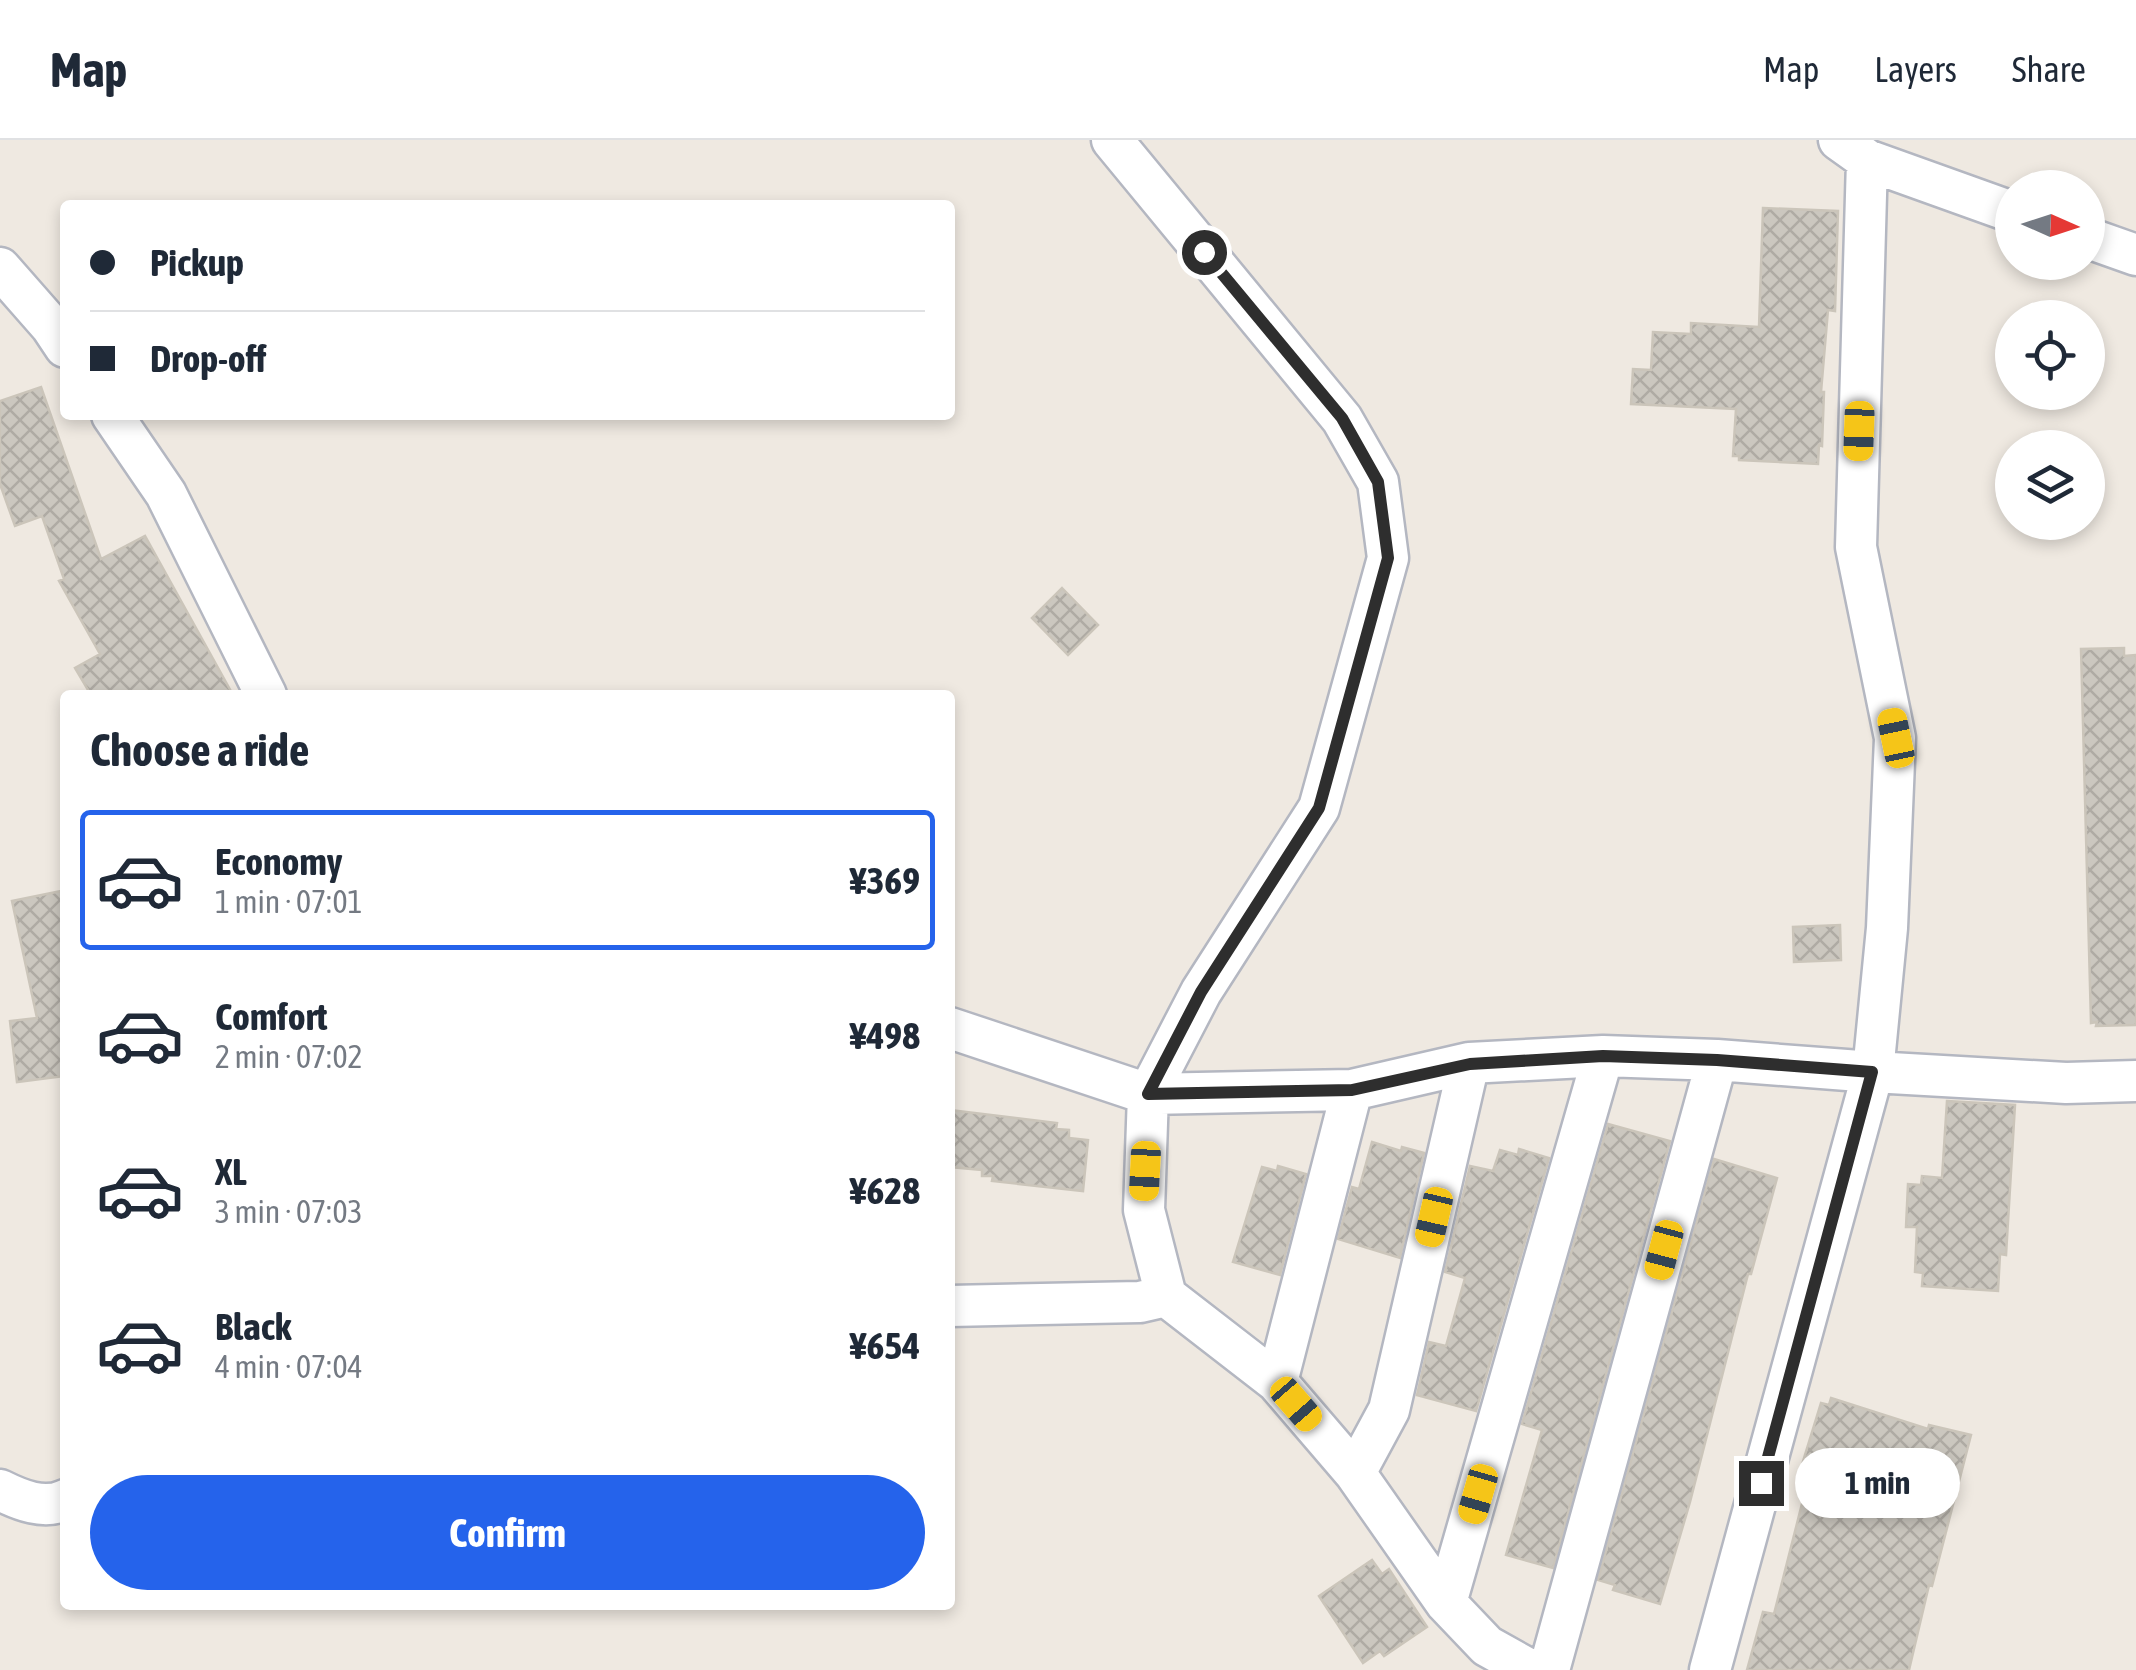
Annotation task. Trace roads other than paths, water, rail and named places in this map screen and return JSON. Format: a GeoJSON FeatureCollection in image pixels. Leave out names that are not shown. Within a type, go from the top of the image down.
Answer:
{"type":"FeatureCollection","features":[{"type":"Feature","properties":{"kind":"street"},"geometry":{"type":"LineString","coordinates":[[1112,140],[1342,418],[1378,482],[1388,558],[1319,808],[1201,992],[1148,1094],[1144,1210],[1166,1296],[1277,1382],[1355,1473],[1446,1604],[1487,1646],[1530,1670]]}},
{"type":"Feature","properties":{"kind":"street"},"geometry":{"type":"LineString","coordinates":[[1710,1670],[1872,1072],[1887,928],[1896,738],[1856,547],[1853,150],[1995,205]]}},
{"type":"Feature","properties":{"kind":"street"},"geometry":{"type":"LineString","coordinates":[[2105,244],[2136,255]]}},
{"type":"Feature","properties":{"kind":"street"},"geometry":{"type":"LineString","coordinates":[[0,268],[60,339]]}},
{"type":"Feature","properties":{"kind":"street"},"geometry":{"type":"LineString","coordinates":[[115,420],[166,494],[264,690]]}},
{"type":"Feature","properties":{"kind":"street"},"geometry":{"type":"LineString","coordinates":[[955,1030],[1148,1094],[1352,1090],[1470,1064],[1603,1056],[2066,1083],[2136,1081]]}},
{"type":"Feature","properties":{"kind":"street"},"geometry":{"type":"LineString","coordinates":[[1446,1604],[1603,1056]]}},
{"type":"Feature","properties":{"kind":"street"},"geometry":{"type":"LineString","coordinates":[[1548,1670],[1717,1060]]}},
{"type":"Feature","properties":{"kind":"street"},"geometry":{"type":"LineString","coordinates":[[1355,1473],[1388,1410],[1470,1064]]}},
{"type":"Feature","properties":{"kind":"street"},"geometry":{"type":"LineString","coordinates":[[1277,1382],[1352,1090]]}},
{"type":"Feature","properties":{"kind":"street"},"geometry":{"type":"LineString","coordinates":[[955,1306],[1140,1302],[1166,1296]]}},
{"type":"Feature","properties":{"kind":"street"},"geometry":{"type":"LineString","coordinates":[[0,1490],[19,1499],[53,1506],[60,1502]]}}]}
